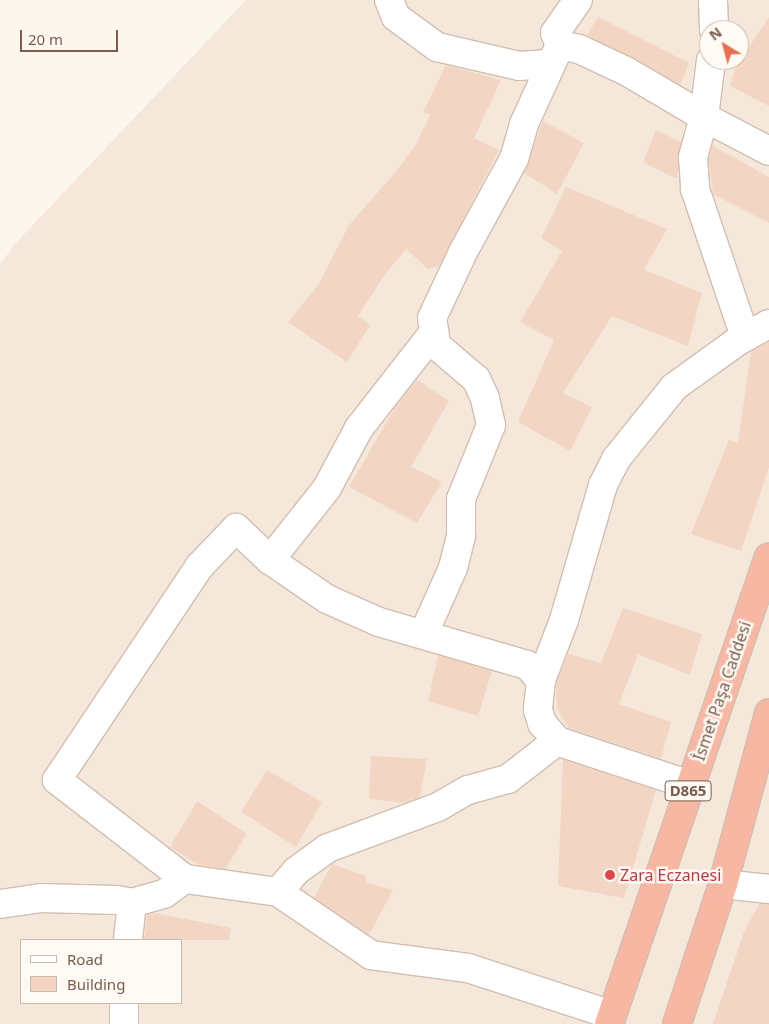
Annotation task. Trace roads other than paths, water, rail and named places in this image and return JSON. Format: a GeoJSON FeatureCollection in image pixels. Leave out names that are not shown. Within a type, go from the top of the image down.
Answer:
{"type":"FeatureCollection","features":[{"type":"Feature","properties":{"kind":"highway","name":"İsmet Paşa Caddesi"},"geometry":{"type":"LineString","coordinates":[[611,1020],[769,558]]}},
{"type":"Feature","properties":{"kind":"highway"},"geometry":{"type":"LineString","coordinates":[[677,1024],[722,884],[769,713]]}},
{"type":"Feature","properties":{"kind":"street"},"geometry":{"type":"LineString","coordinates":[[389,0],[396,17],[437,47],[519,66],[579,49],[626,71],[704,117],[769,151]]}},
{"type":"Feature","properties":{"kind":"street"},"geometry":{"type":"LineString","coordinates":[[424,633],[454,568],[461,535],[461,499],[491,425],[485,398],[476,379],[436,345],[432,318],[442,294],[514,158],[524,124],[556,54],[555,33],[578,0]]}},
{"type":"Feature","properties":{"kind":"street"},"geometry":{"type":"LineString","coordinates":[[713,0],[714,20]]}},
{"type":"Feature","properties":{"kind":"street"},"geometry":{"type":"LineString","coordinates":[[710,70],[704,117],[693,157],[695,189],[745,337]]}},
{"type":"Feature","properties":{"kind":"street"},"geometry":{"type":"LineString","coordinates":[[690,785],[557,741],[542,723],[538,710],[541,680],[564,620],[603,485],[616,459],[636,430],[674,387],[745,337],[769,324]]}},
{"type":"Feature","properties":{"kind":"street"},"geometry":{"type":"LineString","coordinates":[[270,560],[327,488],[359,428],[434,332]]}},
{"type":"Feature","properties":{"kind":"street"},"geometry":{"type":"LineString","coordinates":[[541,680],[527,665],[513,659],[379,622],[327,599],[270,560],[236,528],[226,535],[199,567],[57,780],[185,879],[278,892],[370,954],[468,968],[611,1020]]}},
{"type":"Feature","properties":{"kind":"street"},"geometry":{"type":"LineString","coordinates":[[278,892],[296,872],[328,848],[438,807],[468,790],[508,779],[557,741]]}},
{"type":"Feature","properties":{"kind":"street"},"geometry":{"type":"LineString","coordinates":[[0,904],[41,898],[117,900],[132,903],[164,894],[185,879]]}},
{"type":"Feature","properties":{"kind":"street"},"geometry":{"type":"LineString","coordinates":[[722,884],[769,890]]}},
{"type":"Feature","properties":{"kind":"street"},"geometry":{"type":"LineString","coordinates":[[128,939],[132,903]]}},
{"type":"Feature","properties":{"kind":"street"},"geometry":{"type":"LineString","coordinates":[[124,1004],[124,1024]]}},
{"type":"Feature","properties":{"kind":"place","name":"Zara Eczanesi"},"geometry":{"type":"Point","coordinates":[610,875]}}]}
